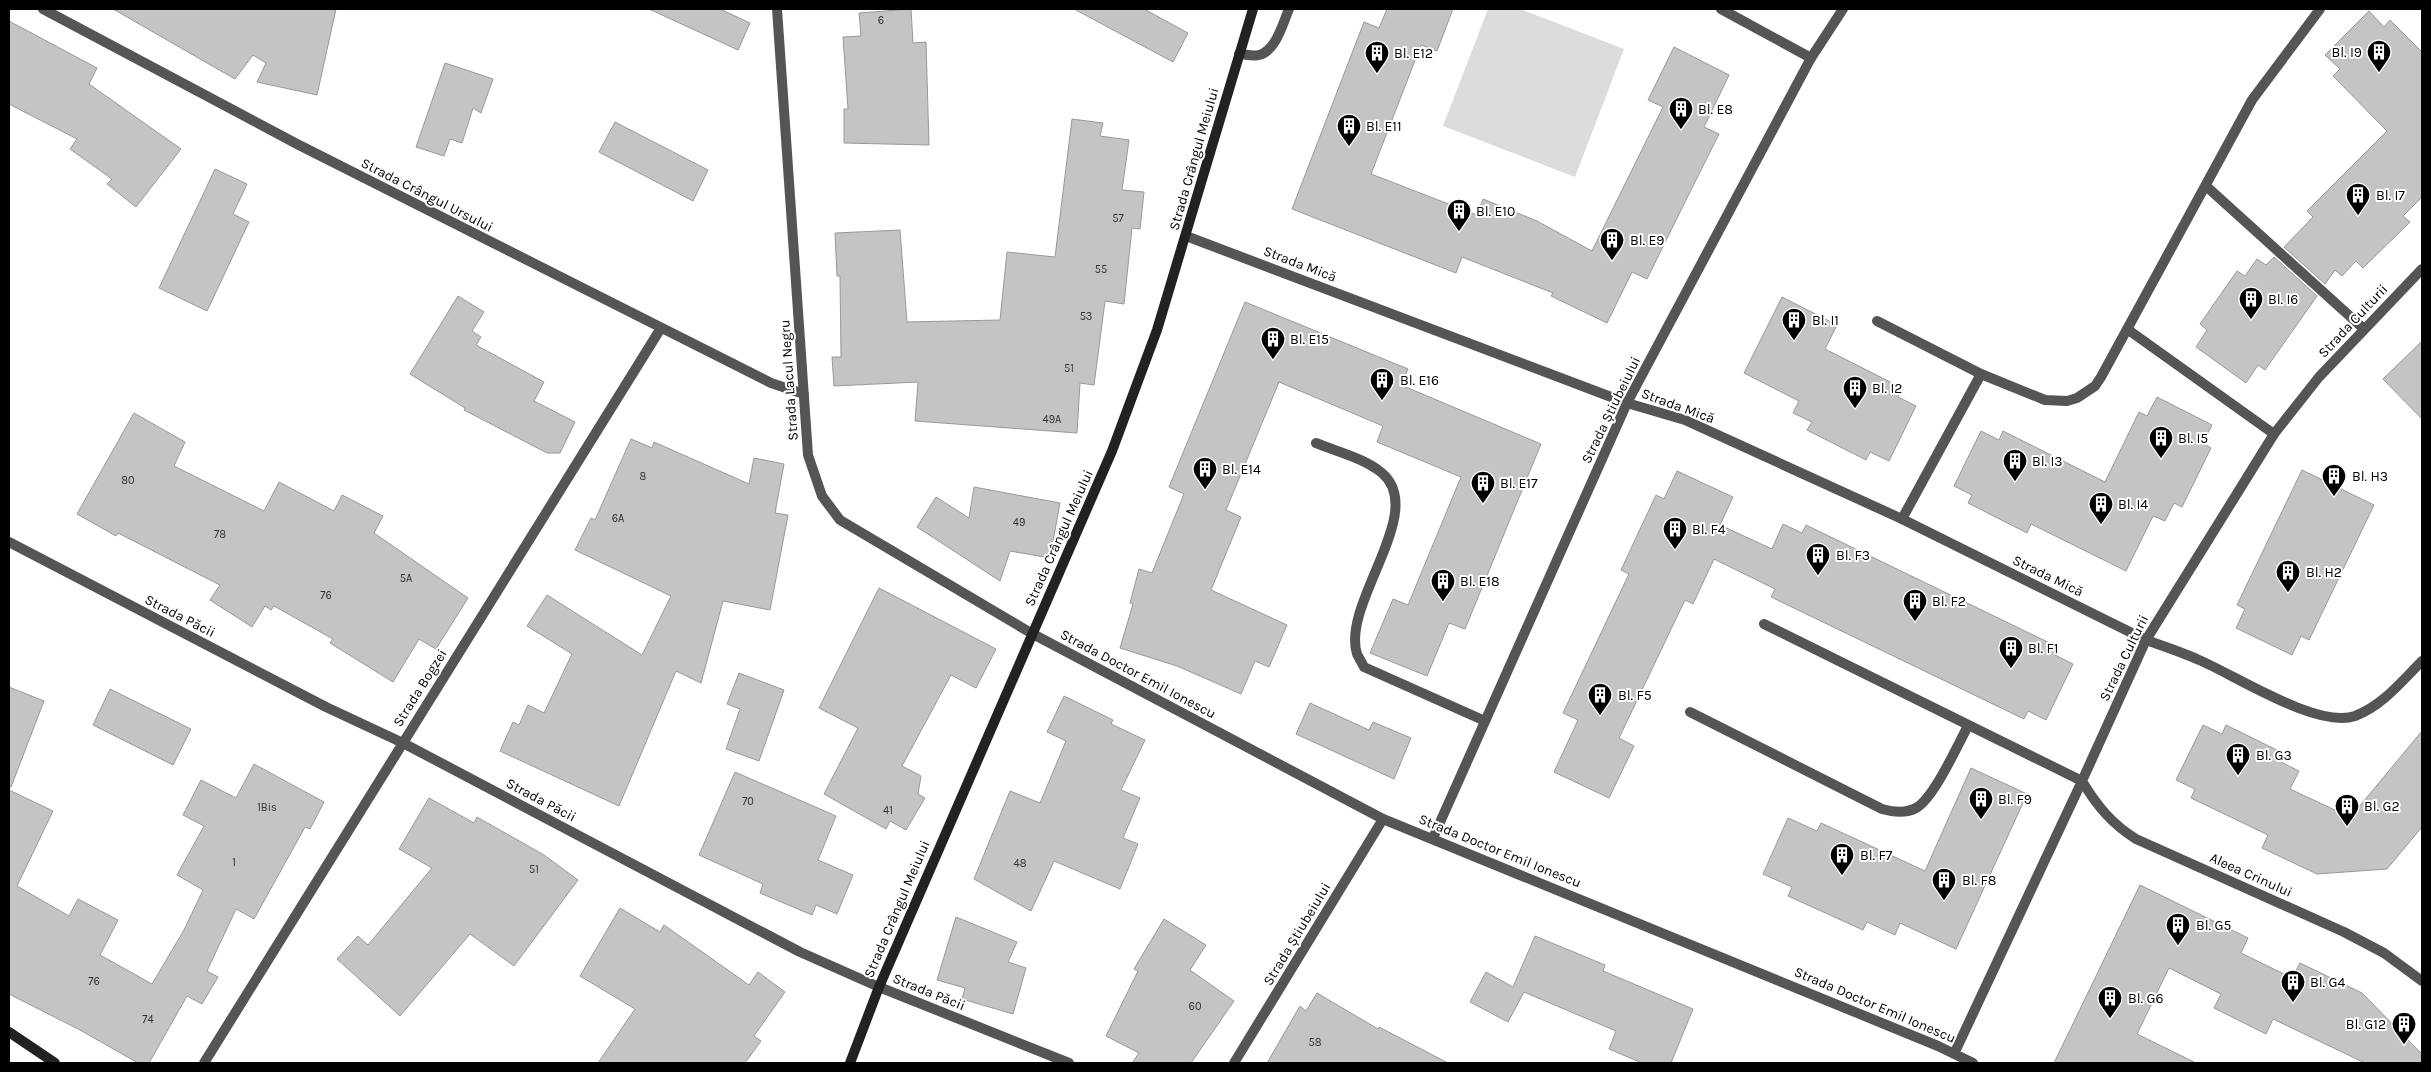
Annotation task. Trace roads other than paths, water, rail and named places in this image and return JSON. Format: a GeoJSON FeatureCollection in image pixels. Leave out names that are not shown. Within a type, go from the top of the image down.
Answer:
{"type":"FeatureCollection","features":[{"type":"Feature","properties":{"kind":"street","name":"Strada Crângul Ursului"},"geometry":{"type":"LineString","coordinates":[[43,9],[297,144],[771,384],[804,394]]}},
{"type":"Feature","properties":{"kind":"street","name":"Strada Lacul Negru"},"geometry":{"type":"LineString","coordinates":[[777,9],[808,455],[822,496],[840,520],[1031,633]]}},
{"type":"Feature","properties":{"kind":"street","name":"Strada Crângul Meiului"},"geometry":{"type":"LineString","coordinates":[[850,1063],[879,987],[1031,633],[1112,451],[1157,330],[1253,9]]}},
{"type":"Feature","properties":{"kind":"street"},"geometry":{"type":"LineString","coordinates":[[1239,54],[1257,56],[1268,50],[1278,35],[1289,9]]}},
{"type":"Feature","properties":{"kind":"street"},"geometry":{"type":"LineString","coordinates":[[1721,9],[1811,58]]}},
{"type":"Feature","properties":{"kind":"street","name":"Strada Știubeiului"},"geometry":{"type":"LineString","coordinates":[[1433,838],[1627,402],[1811,58],[1843,9]]}},
{"type":"Feature","properties":{"kind":"street"},"geometry":{"type":"LineString","coordinates":[[1877,321],[1981,374],[2045,400],[2067,401],[2077,398],[2095,386],[2252,100],[2320,9]]}},
{"type":"Feature","properties":{"kind":"street"},"geometry":{"type":"LineString","coordinates":[[2206,186],[2364,329]]}},
{"type":"Feature","properties":{"kind":"street","name":"Strada Mică"},"geometry":{"type":"LineString","coordinates":[[1186,236],[1627,402],[1685,420],[1902,520],[2146,640],[2200,660],[2265,693],[2323,717],[2353,716],[2380,704],[2422,661]]}},
{"type":"Feature","properties":{"kind":"street","name":"Strada Culturii"},"geometry":{"type":"LineString","coordinates":[[1954,1054],[2146,640],[2274,434],[2319,377],[2422,269]]}},
{"type":"Feature","properties":{"kind":"street","name":"Strada Bogzei"},"geometry":{"type":"LineString","coordinates":[[204,1063],[661,328]]}},
{"type":"Feature","properties":{"kind":"street"},"geometry":{"type":"LineString","coordinates":[[2126,330],[2274,434]]}},
{"type":"Feature","properties":{"kind":"street"},"geometry":{"type":"LineString","coordinates":[[1902,520],[1981,374]]}},
{"type":"Feature","properties":{"kind":"street"},"geometry":{"type":"LineString","coordinates":[[1316,444],[1363,461],[1383,474],[1394,489],[1397,511],[1359,616],[1357,653],[1364,667],[1485,721]]}},
{"type":"Feature","properties":{"kind":"street","name":"Strada Păcii"},"geometry":{"type":"LineString","coordinates":[[9,542],[318,703],[403,743],[800,952],[879,987],[1069,1063]]}},
{"type":"Feature","properties":{"kind":"street"},"geometry":{"type":"LineString","coordinates":[[1764,624],[2082,781]]}},
{"type":"Feature","properties":{"kind":"street","name":"Strada Doctor Emil Ionescu"},"geometry":{"type":"LineString","coordinates":[[1031,633],[1383,819],[1433,838],[1974,1063]]}},
{"type":"Feature","properties":{"kind":"street"},"geometry":{"type":"LineString","coordinates":[[1690,712],[1882,809],[1900,812],[1909,811],[1924,801],[1968,726]]}},
{"type":"Feature","properties":{"kind":"street","name":"Aleea Crinului"},"geometry":{"type":"LineString","coordinates":[[2082,781],[2094,801],[2117,827],[2136,839],[2344,932],[2384,953],[2422,981]]}},
{"type":"Feature","properties":{"kind":"street","name":"Strada Știubeiului"},"geometry":{"type":"LineString","coordinates":[[1234,1063],[1383,819]]}},
{"type":"Feature","properties":{"kind":"street"},"geometry":{"type":"LineString","coordinates":[[9,1032],[55,1063]]}},
{"type":"Feature","properties":{"kind":"place","name":"Bl. I9"},"geometry":{"type":"Point","coordinates":[2379,73]}},
{"type":"Feature","properties":{"kind":"place","name":"Bl. E12"},"geometry":{"type":"Point","coordinates":[1377,74]}},
{"type":"Feature","properties":{"kind":"place","name":"Bl. E8"},"geometry":{"type":"Point","coordinates":[1681,130]}},
{"type":"Feature","properties":{"kind":"place","name":"Bl. E11"},"geometry":{"type":"Point","coordinates":[1349,147]}},
{"type":"Feature","properties":{"kind":"place","name":"Bl. I7"},"geometry":{"type":"Point","coordinates":[2358,216]}},
{"type":"Feature","properties":{"kind":"place","name":"Bl. E10"},"geometry":{"type":"Point","coordinates":[1459,232]}},
{"type":"Feature","properties":{"kind":"place","name":"Bl. E9"},"geometry":{"type":"Point","coordinates":[1612,261]}},
{"type":"Feature","properties":{"kind":"place","name":"Bl. I6"},"geometry":{"type":"Point","coordinates":[2251,320]}},
{"type":"Feature","properties":{"kind":"place","name":"Bl. I1"},"geometry":{"type":"Point","coordinates":[1794,341]}},
{"type":"Feature","properties":{"kind":"place","name":"Bl. E15"},"geometry":{"type":"Point","coordinates":[1273,360]}},
{"type":"Feature","properties":{"kind":"place","name":"Bl. E16"},"geometry":{"type":"Point","coordinates":[1382,401]}},
{"type":"Feature","properties":{"kind":"place","name":"Bl. I2"},"geometry":{"type":"Point","coordinates":[1855,409]}},
{"type":"Feature","properties":{"kind":"place","name":"Bl. I5"},"geometry":{"type":"Point","coordinates":[2161,459]}},
{"type":"Feature","properties":{"kind":"place","name":"Bl. I3"},"geometry":{"type":"Point","coordinates":[2015,482]}},
{"type":"Feature","properties":{"kind":"place","name":"Bl. E14"},"geometry":{"type":"Point","coordinates":[1205,490]}},
{"type":"Feature","properties":{"kind":"place","name":"Bl. H3"},"geometry":{"type":"Point","coordinates":[2334,497]}},
{"type":"Feature","properties":{"kind":"place","name":"Bl. E17"},"geometry":{"type":"Point","coordinates":[1483,504]}},
{"type":"Feature","properties":{"kind":"place","name":"Bl. I4"},"geometry":{"type":"Point","coordinates":[2101,525]}},
{"type":"Feature","properties":{"kind":"place","name":"Bl. F4"},"geometry":{"type":"Point","coordinates":[1675,550]}},
{"type":"Feature","properties":{"kind":"place","name":"Bl. F3"},"geometry":{"type":"Point","coordinates":[1818,576]}},
{"type":"Feature","properties":{"kind":"place","name":"Bl. H2"},"geometry":{"type":"Point","coordinates":[2288,593]}},
{"type":"Feature","properties":{"kind":"place","name":"Bl. E18"},"geometry":{"type":"Point","coordinates":[1443,602]}},
{"type":"Feature","properties":{"kind":"place","name":"Bl. F2"},"geometry":{"type":"Point","coordinates":[1915,622]}},
{"type":"Feature","properties":{"kind":"place","name":"Bl. F1"},"geometry":{"type":"Point","coordinates":[2011,669]}},
{"type":"Feature","properties":{"kind":"place","name":"Bl. F5"},"geometry":{"type":"Point","coordinates":[1600,716]}},
{"type":"Feature","properties":{"kind":"place","name":"Bl. G3"},"geometry":{"type":"Point","coordinates":[2238,776]}},
{"type":"Feature","properties":{"kind":"place","name":"Bl. F9"},"geometry":{"type":"Point","coordinates":[1981,820]}},
{"type":"Feature","properties":{"kind":"place","name":"Bl. G2"},"geometry":{"type":"Point","coordinates":[2347,827]}},
{"type":"Feature","properties":{"kind":"place","name":"Bl. F7"},"geometry":{"type":"Point","coordinates":[1842,876]}},
{"type":"Feature","properties":{"kind":"place","name":"Bl. F8"},"geometry":{"type":"Point","coordinates":[1944,901]}},
{"type":"Feature","properties":{"kind":"place","name":"Bl. G5"},"geometry":{"type":"Point","coordinates":[2178,946]}},
{"type":"Feature","properties":{"kind":"place","name":"Bl. G4"},"geometry":{"type":"Point","coordinates":[2293,1003]}},
{"type":"Feature","properties":{"kind":"place","name":"Bl. G6"},"geometry":{"type":"Point","coordinates":[2110,1019]}},
{"type":"Feature","properties":{"kind":"place","name":"Bl. G12"},"geometry":{"type":"Point","coordinates":[2404,1045]}}]}
